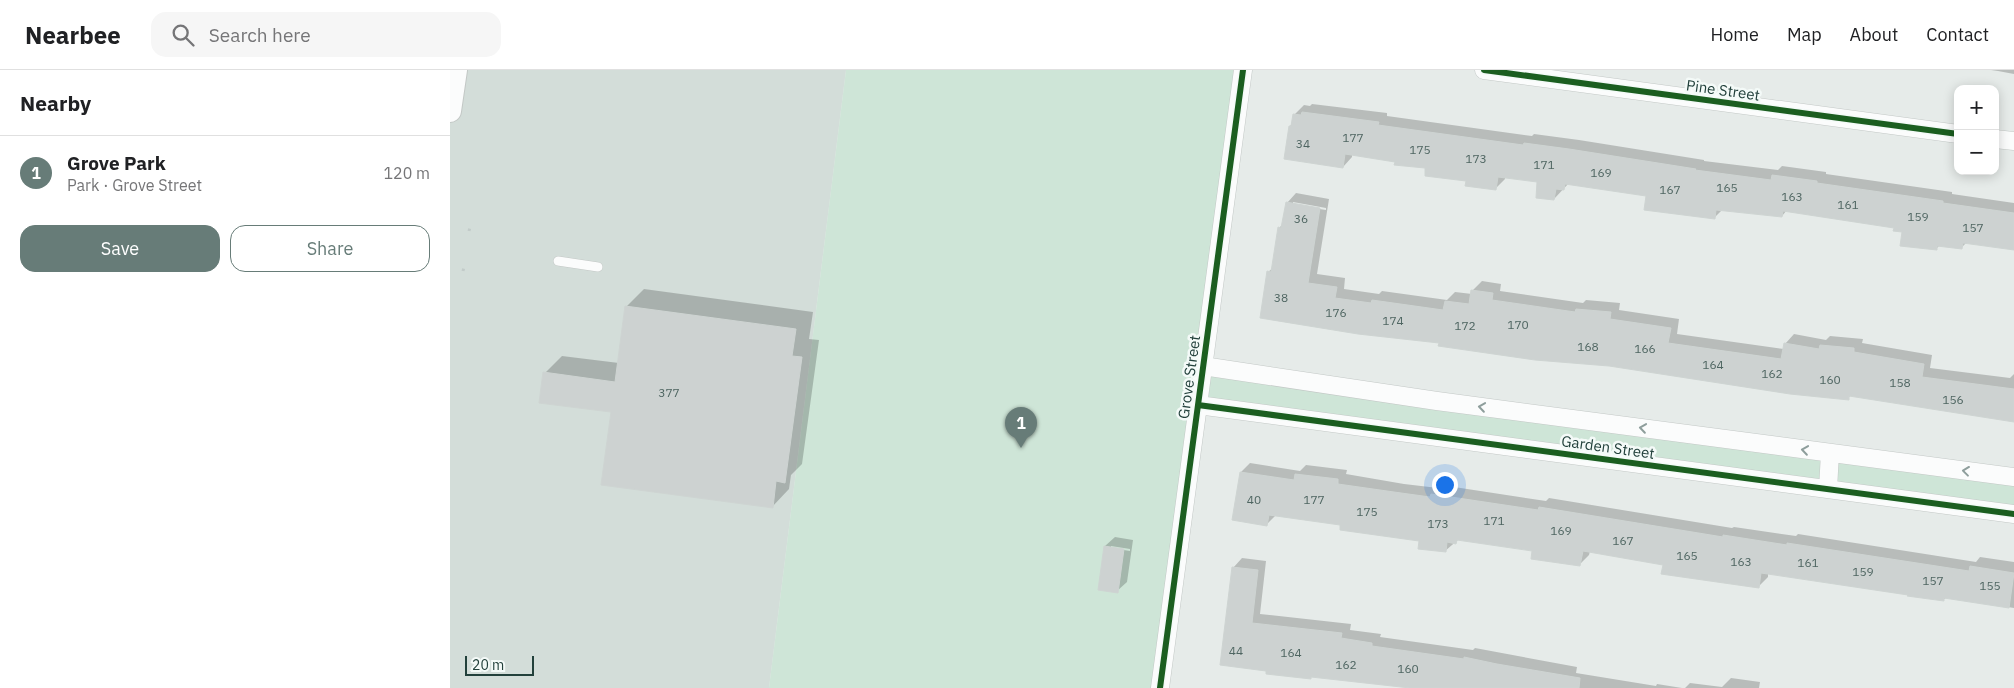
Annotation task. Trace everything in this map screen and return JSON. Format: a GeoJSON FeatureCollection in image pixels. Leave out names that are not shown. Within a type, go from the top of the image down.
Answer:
{"type":"FeatureCollection","features":[{"type":"Feature","properties":{"kind":"street"},"geometry":{"type":"LineString","coordinates":[[450,111],[456,70]]}},
{"type":"Feature","properties":{"kind":"street","name":"Grove Street"},"geometry":{"type":"LineString","coordinates":[[1160,688],[1243,70]]}},
{"type":"Feature","properties":{"kind":"street","name":"Pine Street"},"geometry":{"type":"LineString","coordinates":[[1484,70],[1954,133]]}},
{"type":"Feature","properties":{"kind":"street"},"geometry":{"type":"LineString","coordinates":[[1999,139],[2014,141]]}},
{"type":"Feature","properties":{"kind":"street","name":"Garden Street"},"geometry":{"type":"LineString","coordinates":[[1203,366],[1447,402],[2014,477]]}},
{"type":"Feature","properties":{"kind":"street","name":"Garden Street"},"geometry":{"type":"LineString","coordinates":[[1198,405],[2014,514]]}},
{"type":"Feature","properties":{"kind":"street"},"geometry":{"type":"LineString","coordinates":[[1828,489],[1830,453]]}},
{"type":"Feature","properties":{"kind":"lane"},"geometry":{"type":"LineString","coordinates":[[558,261],[598,267]]}},
{"type":"Feature","properties":{"kind":"path"},"geometry":{"type":"LineString","coordinates":[[469,232],[470,227]]}},
{"type":"Feature","properties":{"kind":"shaded area"},"geometry":{"type":"Polygon","coordinates":[[[450,70],[846,70],[769,688],[450,688],[450,70]]]}},
{"type":"Feature","properties":{"kind":"green space"},"geometry":{"type":"Polygon","coordinates":[[[846,70],[1243,70],[1158,688],[769,688],[846,70]]]}},
{"type":"Feature","properties":{"kind":"green space"},"geometry":{"type":"Polygon","coordinates":[[[1206,370],[2014,480],[2014,510],[1202,402],[1206,370]]]}},
{"type":"Feature","properties":{"kind":"building"},"geometry":{"type":"Polygon","coordinates":[[[1302,112],[1379,122],[1378,125],[1523,145],[1524,143],[1569,149],[1695,170],[1771,180],[1772,175],[1817,181],[1817,183],[2014,213],[2014,250],[1963,243],[1962,249],[1937,246],[1937,250],[1900,246],[1902,232],[1893,231],[1894,228],[1783,211],[1782,217],[1716,210],[1715,219],[1644,210],[1646,196],[1565,184],[1564,190],[1556,189],[1554,200],[1536,198],[1537,182],[1498,177],[1496,190],[1465,186],[1466,181],[1425,176],[1425,168],[1394,165],[1395,162],[1345,154],[1343,168],[1284,159],[1289,126],[1291,126],[1293,114],[1301,115],[1302,112]]]}},
{"type":"Feature","properties":{"kind":"building"},"geometry":{"type":"Polygon","coordinates":[[[1286,202],[1320,208],[1308,283],[1337,287],[1335,298],[1371,303],[1372,300],[1443,310],[1445,301],[1469,304],[1471,290],[1493,293],[1492,300],[1575,312],[1576,309],[1611,312],[1610,319],[1671,328],[1668,343],[1781,359],[1784,343],[1819,349],[1820,345],[1854,348],[1854,352],[1924,364],[1922,377],[2014,389],[2014,422],[1849,396],[1849,400],[1790,394],[1609,366],[1535,360],[1438,346],[1439,343],[1358,334],[1260,318],[1267,271],[1271,272],[1278,227],[1281,228],[1286,202]]]}},
{"type":"Feature","properties":{"kind":"building"},"geometry":{"type":"Polygon","coordinates":[[[625,306],[796,329],[792,356],[802,357],[785,483],[776,481],[773,508],[601,485],[611,412],[539,403],[543,372],[615,382],[625,306]]]}},
{"type":"Feature","properties":{"kind":"building"},"geometry":{"type":"Polygon","coordinates":[[[1240,472],[1294,480],[1295,474],[1338,479],[1338,484],[1394,492],[1430,497],[1431,494],[1538,510],[1539,507],[1723,537],[1723,535],[1787,545],[1787,543],[1969,571],[1970,566],[2014,573],[2009,608],[1944,598],[1944,601],[1907,596],[1761,573],[1759,588],[1661,574],[1663,565],[1583,551],[1580,566],[1531,559],[1532,551],[1457,540],[1456,544],[1447,542],[1446,552],[1418,549],[1419,541],[1340,530],[1340,525],[1269,515],[1267,526],[1232,520],[1240,472]]]}},
{"type":"Feature","properties":{"kind":"building"},"geometry":{"type":"Polygon","coordinates":[[[1104,546],[1124,549],[1118,593],[1098,590],[1104,546]]]}},
{"type":"Feature","properties":{"kind":"building"},"geometry":{"type":"Polygon","coordinates":[[[1232,567],[1258,570],[1252,623],[1342,633],[1341,638],[1372,643],[1372,646],[1464,659],[1464,657],[1580,678],[1579,688],[1410,688],[1266,674],[1266,671],[1220,665],[1232,567]]]}},
{"type":"Feature","properties":{"kind":"cycle path"},"geometry":{"type":"LineString","coordinates":[[1160,688],[1243,70]]}},
{"type":"Feature","properties":{"kind":"cycle path"},"geometry":{"type":"LineString","coordinates":[[1484,70],[1954,133]]}},
{"type":"Feature","properties":{"kind":"cycle path"},"geometry":{"type":"LineString","coordinates":[[1198,405],[2014,514]]}},
{"type":"Feature","properties":{"kind":"place","name":"Grove Park"},"geometry":{"type":"Point","coordinates":[1021,448]}}]}
